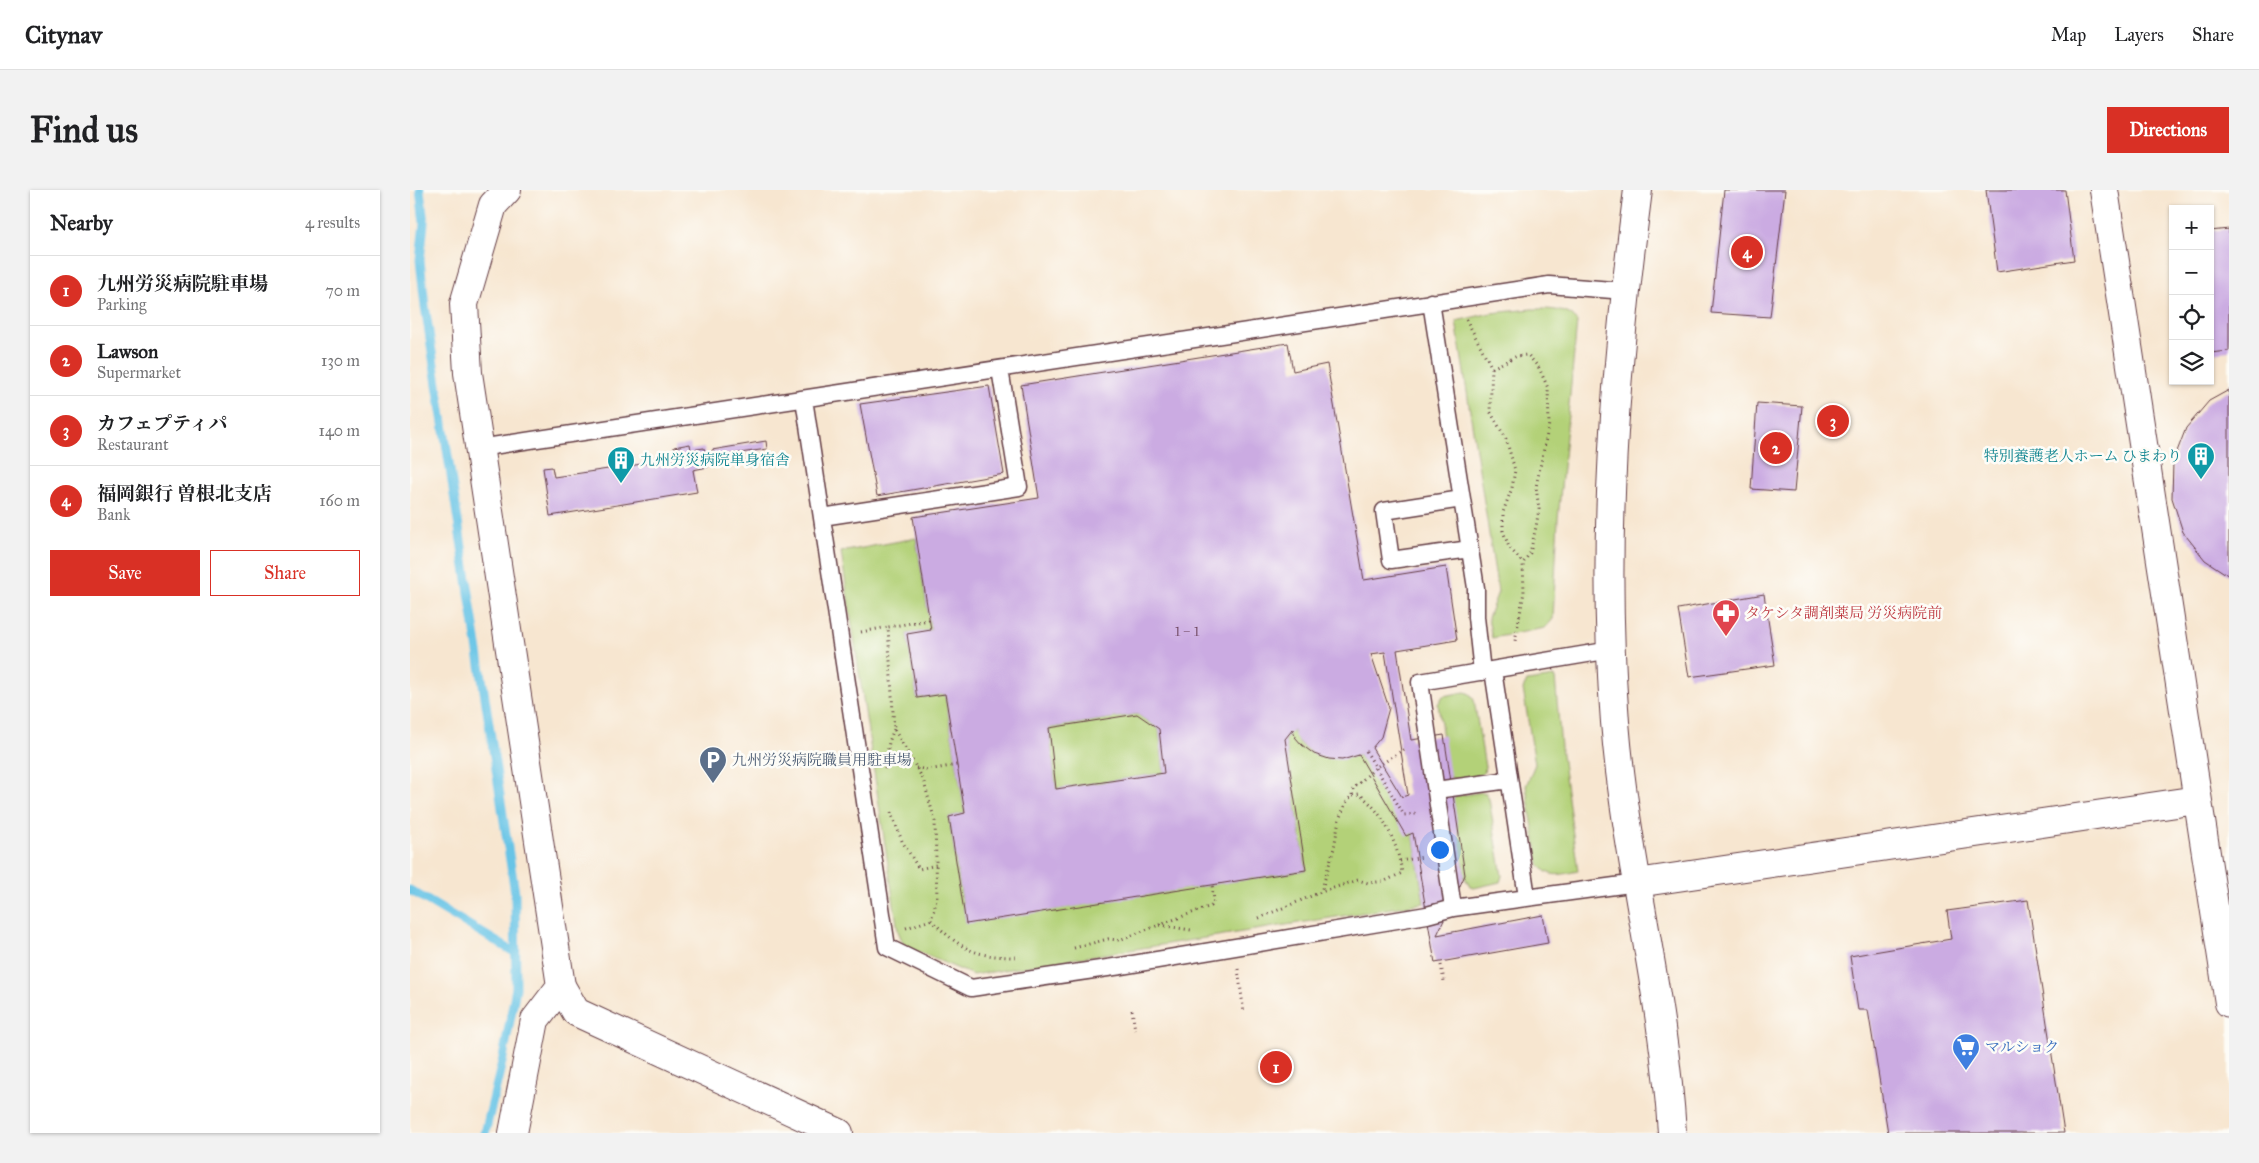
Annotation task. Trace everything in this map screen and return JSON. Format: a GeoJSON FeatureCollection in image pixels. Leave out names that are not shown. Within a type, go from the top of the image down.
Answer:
{"type":"FeatureCollection","features":[{"type":"Feature","properties":{"kind":"street"},"geometry":{"type":"LineString","coordinates":[[506,190],[493,205],[464,304],[468,373],[561,986],[576,1012],[839,1133]]}},
{"type":"Feature","properties":{"kind":"street"},"geometry":{"type":"LineString","coordinates":[[1638,190],[1625,291],[1614,428],[1609,593],[1611,650],[1615,723],[1637,883],[1663,1037],[1672,1133]]}},
{"type":"Feature","properties":{"kind":"street"},"geometry":{"type":"LineString","coordinates":[[2104,190],[2229,1002]]}},
{"type":"Feature","properties":{"kind":"street"},"geometry":{"type":"LineString","coordinates":[[1637,883],[2197,800]]}},
{"type":"Feature","properties":{"kind":"street"},"geometry":{"type":"LineString","coordinates":[[513,1133],[535,1020],[561,986]]}},
{"type":"Feature","properties":{"kind":"lane"},"geometry":{"type":"LineString","coordinates":[[479,448],[1548,285],[1625,291]]}},
{"type":"Feature","properties":{"kind":"lane"},"geometry":{"type":"LineString","coordinates":[[1431,302],[1476,588],[1476,617],[1509,780],[1527,897]]}},
{"type":"Feature","properties":{"kind":"lane"},"geometry":{"type":"LineString","coordinates":[[822,517],[1019,487],[1000,369]]}},
{"type":"Feature","properties":{"kind":"lane"},"geometry":{"type":"LineString","coordinates":[[804,399],[887,947],[971,988],[1427,915],[1453,908],[1527,897],[1604,889],[1637,883]]}},
{"type":"Feature","properties":{"kind":"lane"},"geometry":{"type":"LineString","coordinates":[[1462,499],[1384,511],[1391,560],[1470,549]]}},
{"type":"Feature","properties":{"kind":"lane"},"geometry":{"type":"LineString","coordinates":[[1453,908],[1420,682],[1611,650]]}},
{"type":"Feature","properties":{"kind":"lane"},"geometry":{"type":"LineString","coordinates":[[1436,790],[1509,780]]}},
{"type":"Feature","properties":{"kind":"path"},"geometry":{"type":"LineString","coordinates":[[1464,314],[1470,329],[1492,368],[1490,411],[1506,439],[1515,470],[1512,488],[1503,512],[1503,531],[1509,547],[1523,563]]}},
{"type":"Feature","properties":{"kind":"path"},"geometry":{"type":"LineString","coordinates":[[1492,368],[1517,356],[1528,355],[1540,368],[1548,388],[1549,424],[1536,487],[1538,509],[1536,527],[1530,553],[1523,563],[1524,592],[1515,641]]}},
{"type":"Feature","properties":{"kind":"path"},"geometry":{"type":"LineString","coordinates":[[853,633],[929,620]]}},
{"type":"Feature","properties":{"kind":"path"},"geometry":{"type":"LineString","coordinates":[[885,775],[889,742],[894,729],[888,627]]}},
{"type":"Feature","properties":{"kind":"path"},"geometry":{"type":"LineString","coordinates":[[894,729],[923,779],[935,821],[937,899],[931,919]]}},
{"type":"Feature","properties":{"kind":"path"},"geometry":{"type":"LineString","coordinates":[[1321,892],[1334,848],[1339,819],[1352,795],[1353,789],[1375,768],[1406,748]]}},
{"type":"Feature","properties":{"kind":"path"},"geometry":{"type":"LineString","coordinates":[[1366,751],[1404,815],[1416,814]]}},
{"type":"Feature","properties":{"kind":"path"},"geometry":{"type":"LineString","coordinates":[[916,768],[928,770],[957,765]]}},
{"type":"Feature","properties":{"kind":"path"},"geometry":{"type":"LineString","coordinates":[[1258,918],[1321,892],[1358,880],[1368,883],[1385,881],[1402,873],[1397,846],[1367,800],[1358,794],[1352,795]]}},
{"type":"Feature","properties":{"kind":"path"},"geometry":{"type":"LineString","coordinates":[[891,810],[902,841],[919,869],[936,865]]}},
{"type":"Feature","properties":{"kind":"path"},"geometry":{"type":"LineString","coordinates":[[1400,861],[1423,857]]}},
{"type":"Feature","properties":{"kind":"path"},"geometry":{"type":"LineString","coordinates":[[1071,949],[1108,939],[1119,940],[1211,906],[1214,900],[1212,885]]}},
{"type":"Feature","properties":{"kind":"path"},"geometry":{"type":"LineString","coordinates":[[898,931],[931,919]]}},
{"type":"Feature","properties":{"kind":"path"},"geometry":{"type":"LineString","coordinates":[[931,919],[952,940],[966,949],[998,956],[1025,956]]}},
{"type":"Feature","properties":{"kind":"path"},"geometry":{"type":"LineString","coordinates":[[1159,925],[1196,929]]}},
{"type":"Feature","properties":{"kind":"path"},"geometry":{"type":"LineString","coordinates":[[1441,965],[1444,981]]}},
{"type":"Feature","properties":{"kind":"path"},"geometry":{"type":"LineString","coordinates":[[1241,994],[1244,1013]]}},
{"type":"Feature","properties":{"kind":"path"},"geometry":{"type":"LineString","coordinates":[[1132,1010],[1135,1030]]}},
{"type":"Feature","properties":{"kind":"green space"},"geometry":{"type":"Polygon","coordinates":[[[1551,309],[1564,312],[1574,317],[1577,322],[1558,519],[1553,619],[1545,628],[1492,638],[1488,618],[1498,592],[1456,321],[1491,313],[1551,309]]]}},
{"type":"Feature","properties":{"kind":"green space"},"geometry":{"type":"Polygon","coordinates":[[[916,538],[931,630],[907,634],[917,698],[945,694],[965,813],[949,817],[966,923],[1306,870],[1285,739],[1293,729],[1303,747],[1320,756],[1340,758],[1359,755],[1413,833],[1424,903],[973,975],[907,947],[903,943],[898,931],[841,552],[916,538]]]}},
{"type":"Feature","properties":{"kind":"green space"},"geometry":{"type":"Polygon","coordinates":[[[1555,677],[1561,747],[1578,871],[1556,875],[1547,872],[1539,864],[1526,786],[1535,764],[1523,689],[1527,681],[1555,677]]]}},
{"type":"Feature","properties":{"kind":"green space"},"geometry":{"type":"Polygon","coordinates":[[[1465,692],[1470,694],[1474,700],[1485,767],[1484,773],[1455,779],[1451,778],[1448,773],[1438,704],[1443,696],[1465,692]]]}},
{"type":"Feature","properties":{"kind":"green space"},"geometry":{"type":"Polygon","coordinates":[[[1137,714],[1159,729],[1164,773],[1056,789],[1049,728],[1137,714]]]}},
{"type":"Feature","properties":{"kind":"green space"},"geometry":{"type":"Polygon","coordinates":[[[1486,793],[1489,799],[1502,876],[1500,882],[1474,888],[1470,887],[1465,878],[1453,799],[1457,796],[1486,793]]]}},
{"type":"Feature","properties":{"kind":"building"},"geometry":{"type":"Polygon","coordinates":[[[1724,190],[1785,190],[1770,317],[1711,313],[1724,190]]]}},
{"type":"Feature","properties":{"kind":"building"},"geometry":{"type":"Polygon","coordinates":[[[1986,190],[2065,190],[2074,260],[1997,272],[1986,190]]]}},
{"type":"Feature","properties":{"kind":"building"},"geometry":{"type":"Polygon","coordinates":[[[2229,229],[2229,351],[2214,353],[2214,250],[2214,231],[2229,229]]]}},
{"type":"Feature","properties":{"kind":"building"},"geometry":{"type":"Polygon","coordinates":[[[1288,343],[1293,371],[1327,364],[1364,580],[1446,567],[1457,640],[1397,650],[1411,740],[1444,735],[1465,875],[1437,935],[1543,915],[1548,943],[1435,963],[1413,833],[1406,836],[1359,755],[1342,760],[1329,759],[1314,754],[1295,737],[1293,729],[1285,739],[1306,870],[966,924],[949,817],[965,813],[945,694],[917,698],[907,634],[931,630],[913,517],[1039,498],[1021,385],[1288,343]],[[1385,652],[1371,654],[1389,708],[1381,737],[1372,748],[1402,797],[1408,795],[1385,652]],[[1137,714],[1049,728],[1056,789],[1164,773],[1159,729],[1137,714]]]}},
{"type":"Feature","properties":{"kind":"building"},"geometry":{"type":"Polygon","coordinates":[[[989,386],[1004,474],[877,496],[860,404],[989,386]]]}},
{"type":"Feature","properties":{"kind":"building","name":"特別養護老人ホーム ひまわり"},"geometry":{"type":"Polygon","coordinates":[[[2229,390],[2229,576],[2205,560],[2183,532],[2172,498],[2173,462],[2186,428],[2209,401],[2229,390]]]}},
{"type":"Feature","properties":{"kind":"building"},"geometry":{"type":"Polygon","coordinates":[[[1757,403],[1802,406],[1794,492],[1751,489],[1757,403]]]}},
{"type":"Feature","properties":{"kind":"building"},"geometry":{"type":"Polygon","coordinates":[[[766,441],[767,449],[713,457],[712,450],[766,441]]]}},
{"type":"Feature","properties":{"kind":"building","name":"九州労災病院単身宿舎"},"geometry":{"type":"Polygon","coordinates":[[[690,444],[691,450],[704,448],[708,467],[693,470],[697,492],[550,516],[543,468],[552,467],[554,477],[676,459],[674,447],[690,444]]]}},
{"type":"Feature","properties":{"kind":"building","name":"タケシタ調剤薬局 労災病院前"},"geometry":{"type":"Polygon","coordinates":[[[1764,594],[1775,665],[1689,677],[1678,609],[1764,594]]]}},
{"type":"Feature","properties":{"kind":"building","name":"マルショク"},"geometry":{"type":"Polygon","coordinates":[[[2028,900],[2064,1133],[1888,1133],[1868,1010],[1858,1010],[1850,956],[1951,939],[1947,911],[2028,900]]]}},
{"type":"Feature","properties":{"kind":"waterway"},"geometry":{"type":"LineString","coordinates":[[420,190],[424,223],[420,260],[425,306],[515,893],[516,988],[503,1058],[485,1133]]}},
{"type":"Feature","properties":{"kind":"waterway"},"geometry":{"type":"LineString","coordinates":[[410,890],[514,952]]}},
{"type":"Feature","properties":{"kind":"place","name":"福岡銀行 曽根北支店"},"geometry":{"type":"Point","coordinates":[1747,252]}},
{"type":"Feature","properties":{"kind":"place","name":"カフェプティパ"},"geometry":{"type":"Point","coordinates":[1833,421]}},
{"type":"Feature","properties":{"kind":"place","name":"Lawson"},"geometry":{"type":"Point","coordinates":[1776,448]}},
{"type":"Feature","properties":{"kind":"place","name":"特別養護老人ホーム ひまわり"},"geometry":{"type":"Point","coordinates":[2201,480]}},
{"type":"Feature","properties":{"kind":"place","name":"九州労災病院単身宿舎"},"geometry":{"type":"Point","coordinates":[621,484]}},
{"type":"Feature","properties":{"kind":"place","name":"タケシタ調剤薬局 労災病院前"},"geometry":{"type":"Point","coordinates":[1726,637]}},
{"type":"Feature","properties":{"kind":"place","name":"九州労災病院職員用駐車場"},"geometry":{"type":"Point","coordinates":[713,784]}},
{"type":"Feature","properties":{"kind":"place","name":"九州労災病院駐車場"},"geometry":{"type":"Point","coordinates":[1276,1067]}},
{"type":"Feature","properties":{"kind":"place","name":"マルショク"},"geometry":{"type":"Point","coordinates":[1966,1071]}}]}
